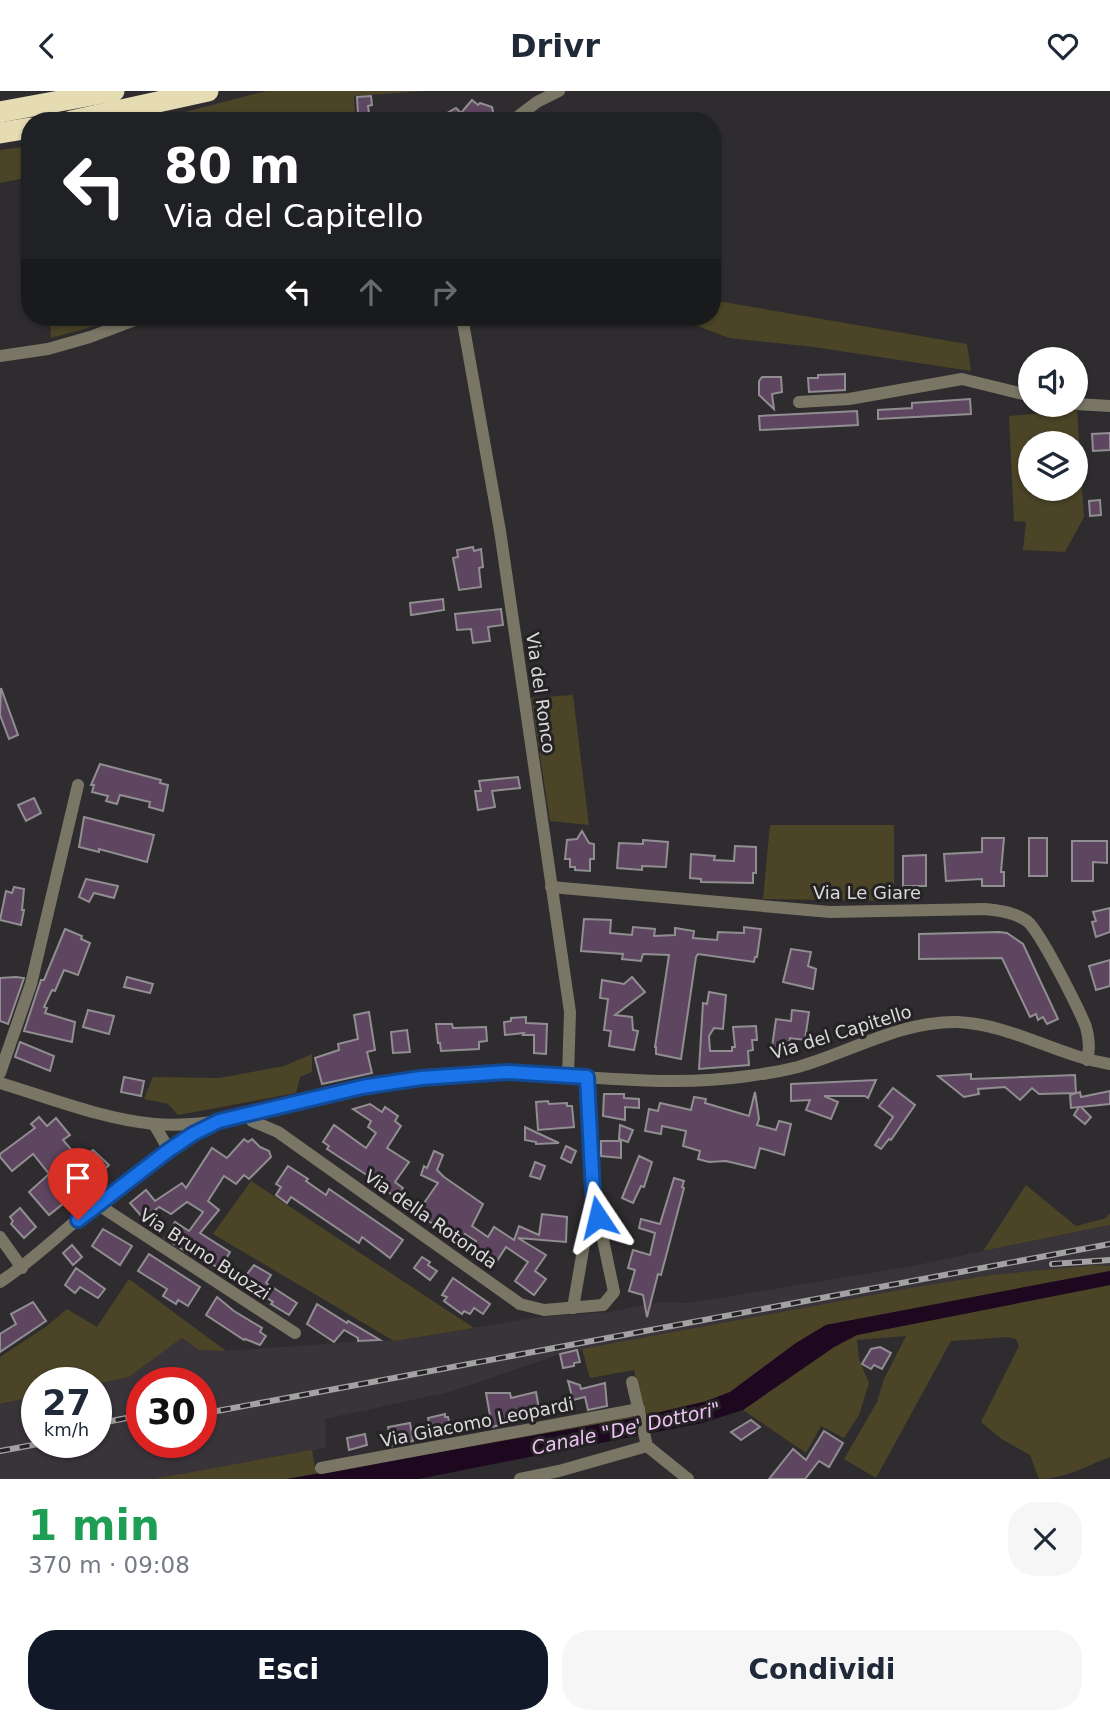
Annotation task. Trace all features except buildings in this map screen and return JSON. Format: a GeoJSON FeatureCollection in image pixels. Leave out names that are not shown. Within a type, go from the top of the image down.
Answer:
{"type":"FeatureCollection","features":[{"type":"Feature","properties":{"kind":"highway"},"geometry":{"type":"LineString","coordinates":[[0,112],[114,91]]}},
{"type":"Feature","properties":{"kind":"highway"},"geometry":{"type":"LineString","coordinates":[[112,112],[208,91]]}},
{"type":"Feature","properties":{"kind":"highway"},"geometry":{"type":"LineString","coordinates":[[0,133],[21,130]]}},
{"type":"Feature","properties":{"kind":"street"},"geometry":{"type":"LineString","coordinates":[[524,112],[559,91]]}},
{"type":"Feature","properties":{"kind":"street"},"geometry":{"type":"LineString","coordinates":[[0,356],[48,349],[119,326]]}},
{"type":"Feature","properties":{"kind":"street","name":"Via del Ronco"},"geometry":{"type":"LineString","coordinates":[[464,326],[500,531],[570,1012],[568,1076]]}},
{"type":"Feature","properties":{"kind":"street"},"geometry":{"type":"LineString","coordinates":[[799,402],[849,399],[962,379],[1018,393]]}},
{"type":"Feature","properties":{"kind":"street"},"geometry":{"type":"LineString","coordinates":[[1088,406],[1110,406]]}},
{"type":"Feature","properties":{"kind":"street"},"geometry":{"type":"LineString","coordinates":[[0,1073],[32,984],[78,785]]}},
{"type":"Feature","properties":{"kind":"street","name":"Via Le Giare"},"geometry":{"type":"LineString","coordinates":[[551,887],[830,912],[985,909],[1007,911],[1027,922],[1039,935],[1086,1029],[1089,1051],[1087,1060]]}},
{"type":"Feature","properties":{"kind":"street","name":"Via del Capitello"},"geometry":{"type":"LineString","coordinates":[[0,1083],[100,1113],[154,1124],[219,1121],[362,1087],[421,1078],[507,1072],[718,1080],[752,1076],[798,1067],[908,1027],[947,1023],[980,1025],[1007,1031],[1087,1060],[1110,1064]]}},
{"type":"Feature","properties":{"kind":"street"},"geometry":{"type":"LineString","coordinates":[[573,1308],[593,1192],[587,1077]]}},
{"type":"Feature","properties":{"kind":"street"},"geometry":{"type":"LineString","coordinates":[[275,1108],[278,1132]]}},
{"type":"Feature","properties":{"kind":"street","name":"Via della Rotonda"},"geometry":{"type":"LineString","coordinates":[[248,1114],[252,1121],[278,1132],[520,1304],[544,1310],[603,1305],[614,1292],[593,1192]]}},
{"type":"Feature","properties":{"kind":"street"},"geometry":{"type":"LineString","coordinates":[[0,1282],[22,1268],[97,1204],[169,1150],[219,1121]]}},
{"type":"Feature","properties":{"kind":"street"},"geometry":{"type":"LineString","coordinates":[[154,1124],[169,1150]]}},
{"type":"Feature","properties":{"kind":"street","name":"Via Bruno Buozzi"},"geometry":{"type":"LineString","coordinates":[[97,1204],[295,1333]]}},
{"type":"Feature","properties":{"kind":"street"},"geometry":{"type":"LineString","coordinates":[[0,1237],[22,1268]]}},
{"type":"Feature","properties":{"kind":"street"},"geometry":{"type":"LineString","coordinates":[[632,1382],[645,1440],[688,1479]]}},
{"type":"Feature","properties":{"kind":"street","name":"Via Giacomo Leopardi"},"geometry":{"type":"LineString","coordinates":[[321,1468],[639,1413]]}},
{"type":"Feature","properties":{"kind":"street"},"geometry":{"type":"LineString","coordinates":[[520,1479],[560,1475],[645,1440]]}},
{"type":"Feature","properties":{"kind":"shaded area"},"geometry":{"type":"Polygon","coordinates":[[[266,91],[425,91],[354,96],[355,112],[185,112],[266,91]]]}},
{"type":"Feature","properties":{"kind":"shaded area"},"geometry":{"type":"Polygon","coordinates":[[[21,147],[21,179],[0,183],[0,150],[21,147]]]}},
{"type":"Feature","properties":{"kind":"shaded area"},"geometry":{"type":"Polygon","coordinates":[[[721,302],[967,344],[971,371],[814,347],[729,338],[698,326],[721,326],[721,302]]]}},
{"type":"Feature","properties":{"kind":"shaded area"},"geometry":{"type":"Polygon","coordinates":[[[50,326],[95,326],[51,338],[50,326]]]}},
{"type":"Feature","properties":{"kind":"shaded area"},"geometry":{"type":"Polygon","coordinates":[[[1009,416],[1077,417],[1078,431],[1018,431],[1018,501],[1083,501],[1084,517],[1065,552],[1023,550],[1026,522],[1014,521],[1009,416]]]}},
{"type":"Feature","properties":{"kind":"shaded area"},"geometry":{"type":"Polygon","coordinates":[[[573,695],[589,825],[550,821],[531,698],[573,695]]]}},
{"type":"Feature","properties":{"kind":"shaded area"},"geometry":{"type":"Polygon","coordinates":[[[770,825],[894,825],[894,901],[763,899],[770,825]]]}},
{"type":"Feature","properties":{"kind":"shaded area"},"geometry":{"type":"Polygon","coordinates":[[[312,1054],[312,1072],[300,1077],[296,1093],[178,1115],[168,1104],[144,1099],[153,1077],[219,1078],[284,1066],[312,1054]]]}},
{"type":"Feature","properties":{"kind":"shaded area"},"geometry":{"type":"Polygon","coordinates":[[[251,1181],[474,1328],[394,1341],[213,1234],[251,1181]]]}},
{"type":"Feature","properties":{"kind":"shaded area"},"geometry":{"type":"Polygon","coordinates":[[[1026,1185],[1076,1226],[1106,1218],[1110,1213],[1110,1225],[983,1251],[1026,1185]]]}},
{"type":"Feature","properties":{"kind":"shaded area"},"geometry":{"type":"Polygon","coordinates":[[[1110,1225],[1110,1266],[1095,1265],[991,1275],[560,1354],[453,1391],[325,1419],[326,1448],[153,1479],[0,1479],[0,1404],[21,1399],[21,1458],[112,1458],[112,1381],[126,1378],[126,1458],[217,1458],[217,1367],[143,1367],[182,1338],[199,1350],[226,1351],[394,1341],[538,1317],[609,1312],[660,1302],[690,1303],[907,1267],[1110,1225]]]}},
{"type":"Feature","properties":{"kind":"shaded area"},"geometry":{"type":"Polygon","coordinates":[[[1095,1265],[1110,1266],[1110,1271],[826,1325],[796,1343],[730,1392],[707,1401],[644,1416],[634,1370],[590,1378],[582,1349],[911,1288],[991,1275],[1095,1265]]]}},
{"type":"Feature","properties":{"kind":"shaded area"},"geometry":{"type":"Polygon","coordinates":[[[129,1279],[226,1351],[199,1350],[182,1338],[143,1367],[126,1367],[126,1378],[112,1381],[112,1367],[21,1367],[21,1399],[0,1404],[0,1357],[47,1326],[67,1309],[97,1327],[129,1279]]]}},
{"type":"Feature","properties":{"kind":"shaded area"},"geometry":{"type":"Polygon","coordinates":[[[1110,1285],[1110,1457],[1066,1474],[1039,1479],[1030,1455],[1003,1440],[981,1422],[1019,1346],[1016,1339],[1007,1337],[951,1341],[876,1478],[844,1459],[877,1402],[884,1379],[906,1336],[857,1340],[859,1359],[869,1383],[859,1415],[844,1438],[821,1426],[806,1453],[743,1410],[834,1347],[857,1335],[1110,1285]]]}},
{"type":"Feature","properties":{"kind":"shaded area"},"geometry":{"type":"Polygon","coordinates":[[[632,1414],[633,1418],[287,1479],[153,1479],[312,1450],[315,1469],[632,1414]]]}},
{"type":"Feature","properties":{"kind":"water","name":"Canale \"De' Dottori\""},"geometry":{"type":"Polygon","coordinates":[[[1110,1271],[1110,1285],[857,1335],[834,1347],[743,1410],[702,1423],[418,1479],[287,1479],[639,1417],[707,1401],[730,1392],[796,1343],[826,1325],[1110,1271]]]}},
{"type":"Feature","properties":{"kind":"railway"},"geometry":{"type":"LineString","coordinates":[[217,1411],[1110,1244]]}},
{"type":"Feature","properties":{"kind":"railway"},"geometry":{"type":"LineString","coordinates":[[1052,1264],[1110,1260]]}},
{"type":"Feature","properties":{"kind":"railway"},"geometry":{"type":"LineString","coordinates":[[112,1421],[126,1418]]}},
{"type":"Feature","properties":{"kind":"railway"},"geometry":{"type":"LineString","coordinates":[[0,1451],[21,1447]]}},
{"type":"Feature","properties":{"kind":"route"},"geometry":{"type":"LineString","coordinates":[[78,1220],[169,1150],[219,1121],[362,1087],[421,1078],[507,1072],[587,1077],[593,1192],[598,1217]]}}]}
